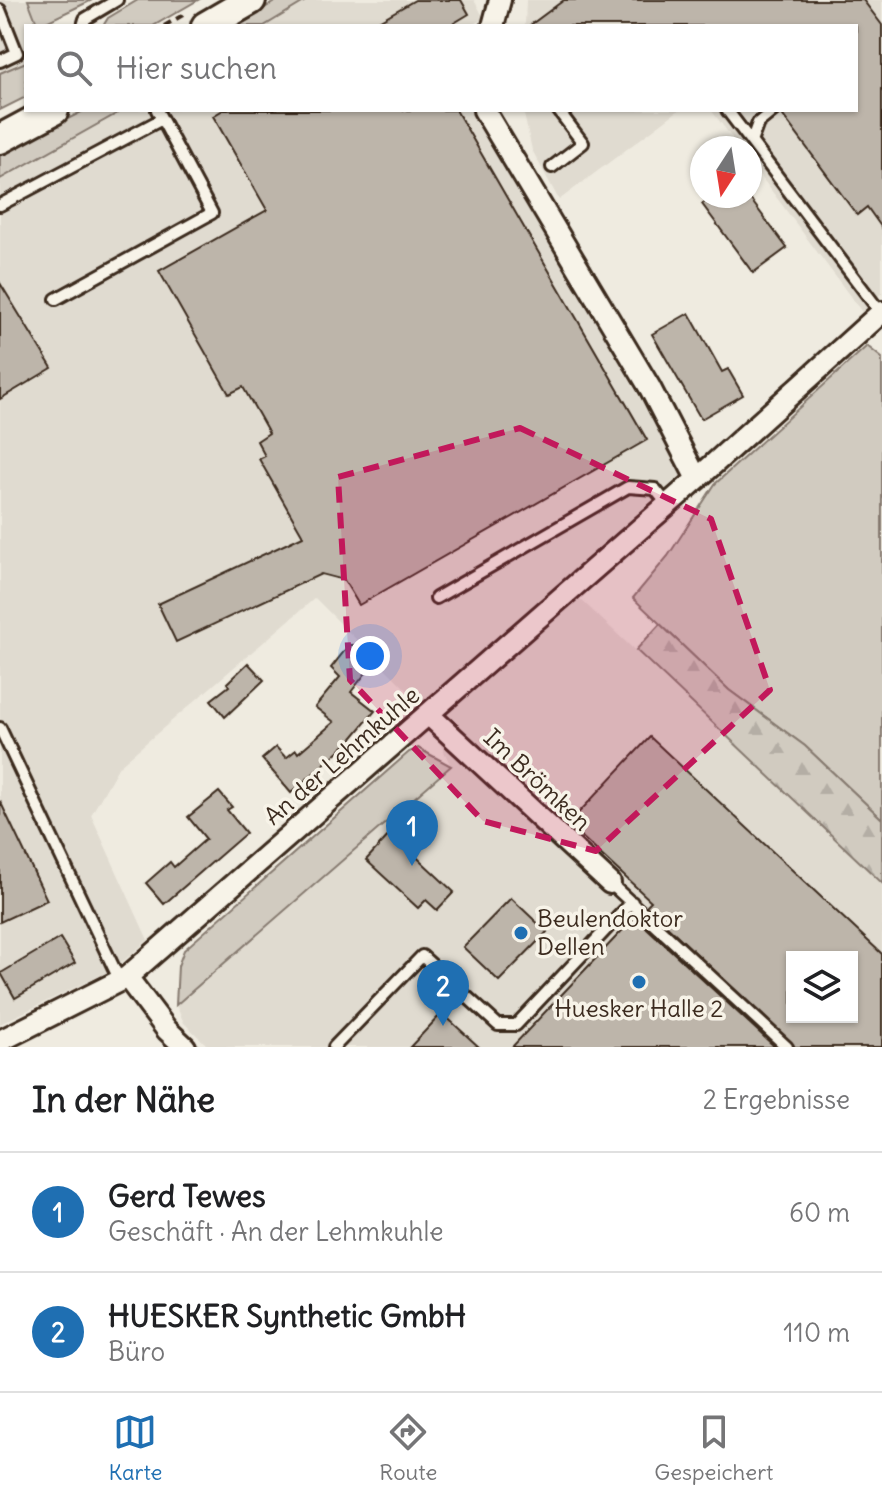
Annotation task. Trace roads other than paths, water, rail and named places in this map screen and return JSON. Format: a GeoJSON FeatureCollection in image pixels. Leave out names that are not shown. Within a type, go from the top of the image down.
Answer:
{"type":"FeatureCollection","features":[{"type":"Feature","properties":{"kind":"main road"},"geometry":{"type":"LineString","coordinates":[[209,24],[251,0]]}},
{"type":"Feature","properties":{"kind":"main road"},"geometry":{"type":"LineString","coordinates":[[0,139],[50,112]]}},
{"type":"Feature","properties":{"kind":"street"},"geometry":{"type":"LineString","coordinates":[[494,24],[500,0]]}},
{"type":"Feature","properties":{"kind":"street"},"geometry":{"type":"LineString","coordinates":[[485,112],[650,388],[697,479]]}},
{"type":"Feature","properties":{"kind":"street","name":"An der Lehmkuhle"},"geometry":{"type":"LineString","coordinates":[[0,1041],[123,979],[668,505],[881,312]]}},
{"type":"Feature","properties":{"kind":"street","name":"Im Brömken"},"geometry":{"type":"LineString","coordinates":[[429,715],[610,883]]}},
{"type":"Feature","properties":{"kind":"street"},"geometry":{"type":"LineString","coordinates":[[123,979],[185,1047]]}},
{"type":"Feature","properties":{"kind":"lane"},"geometry":{"type":"LineString","coordinates":[[84,24],[85,19],[117,0]]}},
{"type":"Feature","properties":{"kind":"lane"},"geometry":{"type":"LineString","coordinates":[[0,10],[17,53],[0,61]]}},
{"type":"Feature","properties":{"kind":"lane"},"geometry":{"type":"LineString","coordinates":[[552,167],[583,143],[560,112]]}},
{"type":"Feature","properties":{"kind":"lane"},"geometry":{"type":"LineString","coordinates":[[728,112],[746,136]]}},
{"type":"Feature","properties":{"kind":"lane"},"geometry":{"type":"LineString","coordinates":[[753,136],[758,123],[772,112]]}},
{"type":"Feature","properties":{"kind":"lane"},"geometry":{"type":"LineString","coordinates":[[0,205],[160,114],[212,213],[56,299]]}},
{"type":"Feature","properties":{"kind":"lane"},"geometry":{"type":"LineString","coordinates":[[762,156],[881,312]]}},
{"type":"Feature","properties":{"kind":"lane"},"geometry":{"type":"LineString","coordinates":[[436,598],[628,487],[655,489],[668,505]]}},
{"type":"Feature","properties":{"kind":"lane"},"geometry":{"type":"LineString","coordinates":[[0,728],[123,979]]}},
{"type":"Feature","properties":{"kind":"lane"},"geometry":{"type":"LineString","coordinates":[[610,883],[787,1047]]}},
{"type":"Feature","properties":{"kind":"lane"},"geometry":{"type":"LineString","coordinates":[[334,1047],[422,956],[498,1025],[516,1025],[632,902]]}},
{"type":"Feature","properties":{"kind":"place","name":"Gerd Tewes"},"geometry":{"type":"Point","coordinates":[412,866]}},
{"type":"Feature","properties":{"kind":"place","name":"Beulendoktor Dellen"},"geometry":{"type":"Point","coordinates":[521,933]}},
{"type":"Feature","properties":{"kind":"place","name":"Huesker Halle 2"},"geometry":{"type":"Point","coordinates":[639,982]}},
{"type":"Feature","properties":{"kind":"place","name":"HUESKER Synthetic GmbH"},"geometry":{"type":"Point","coordinates":[443,1026]}}]}
